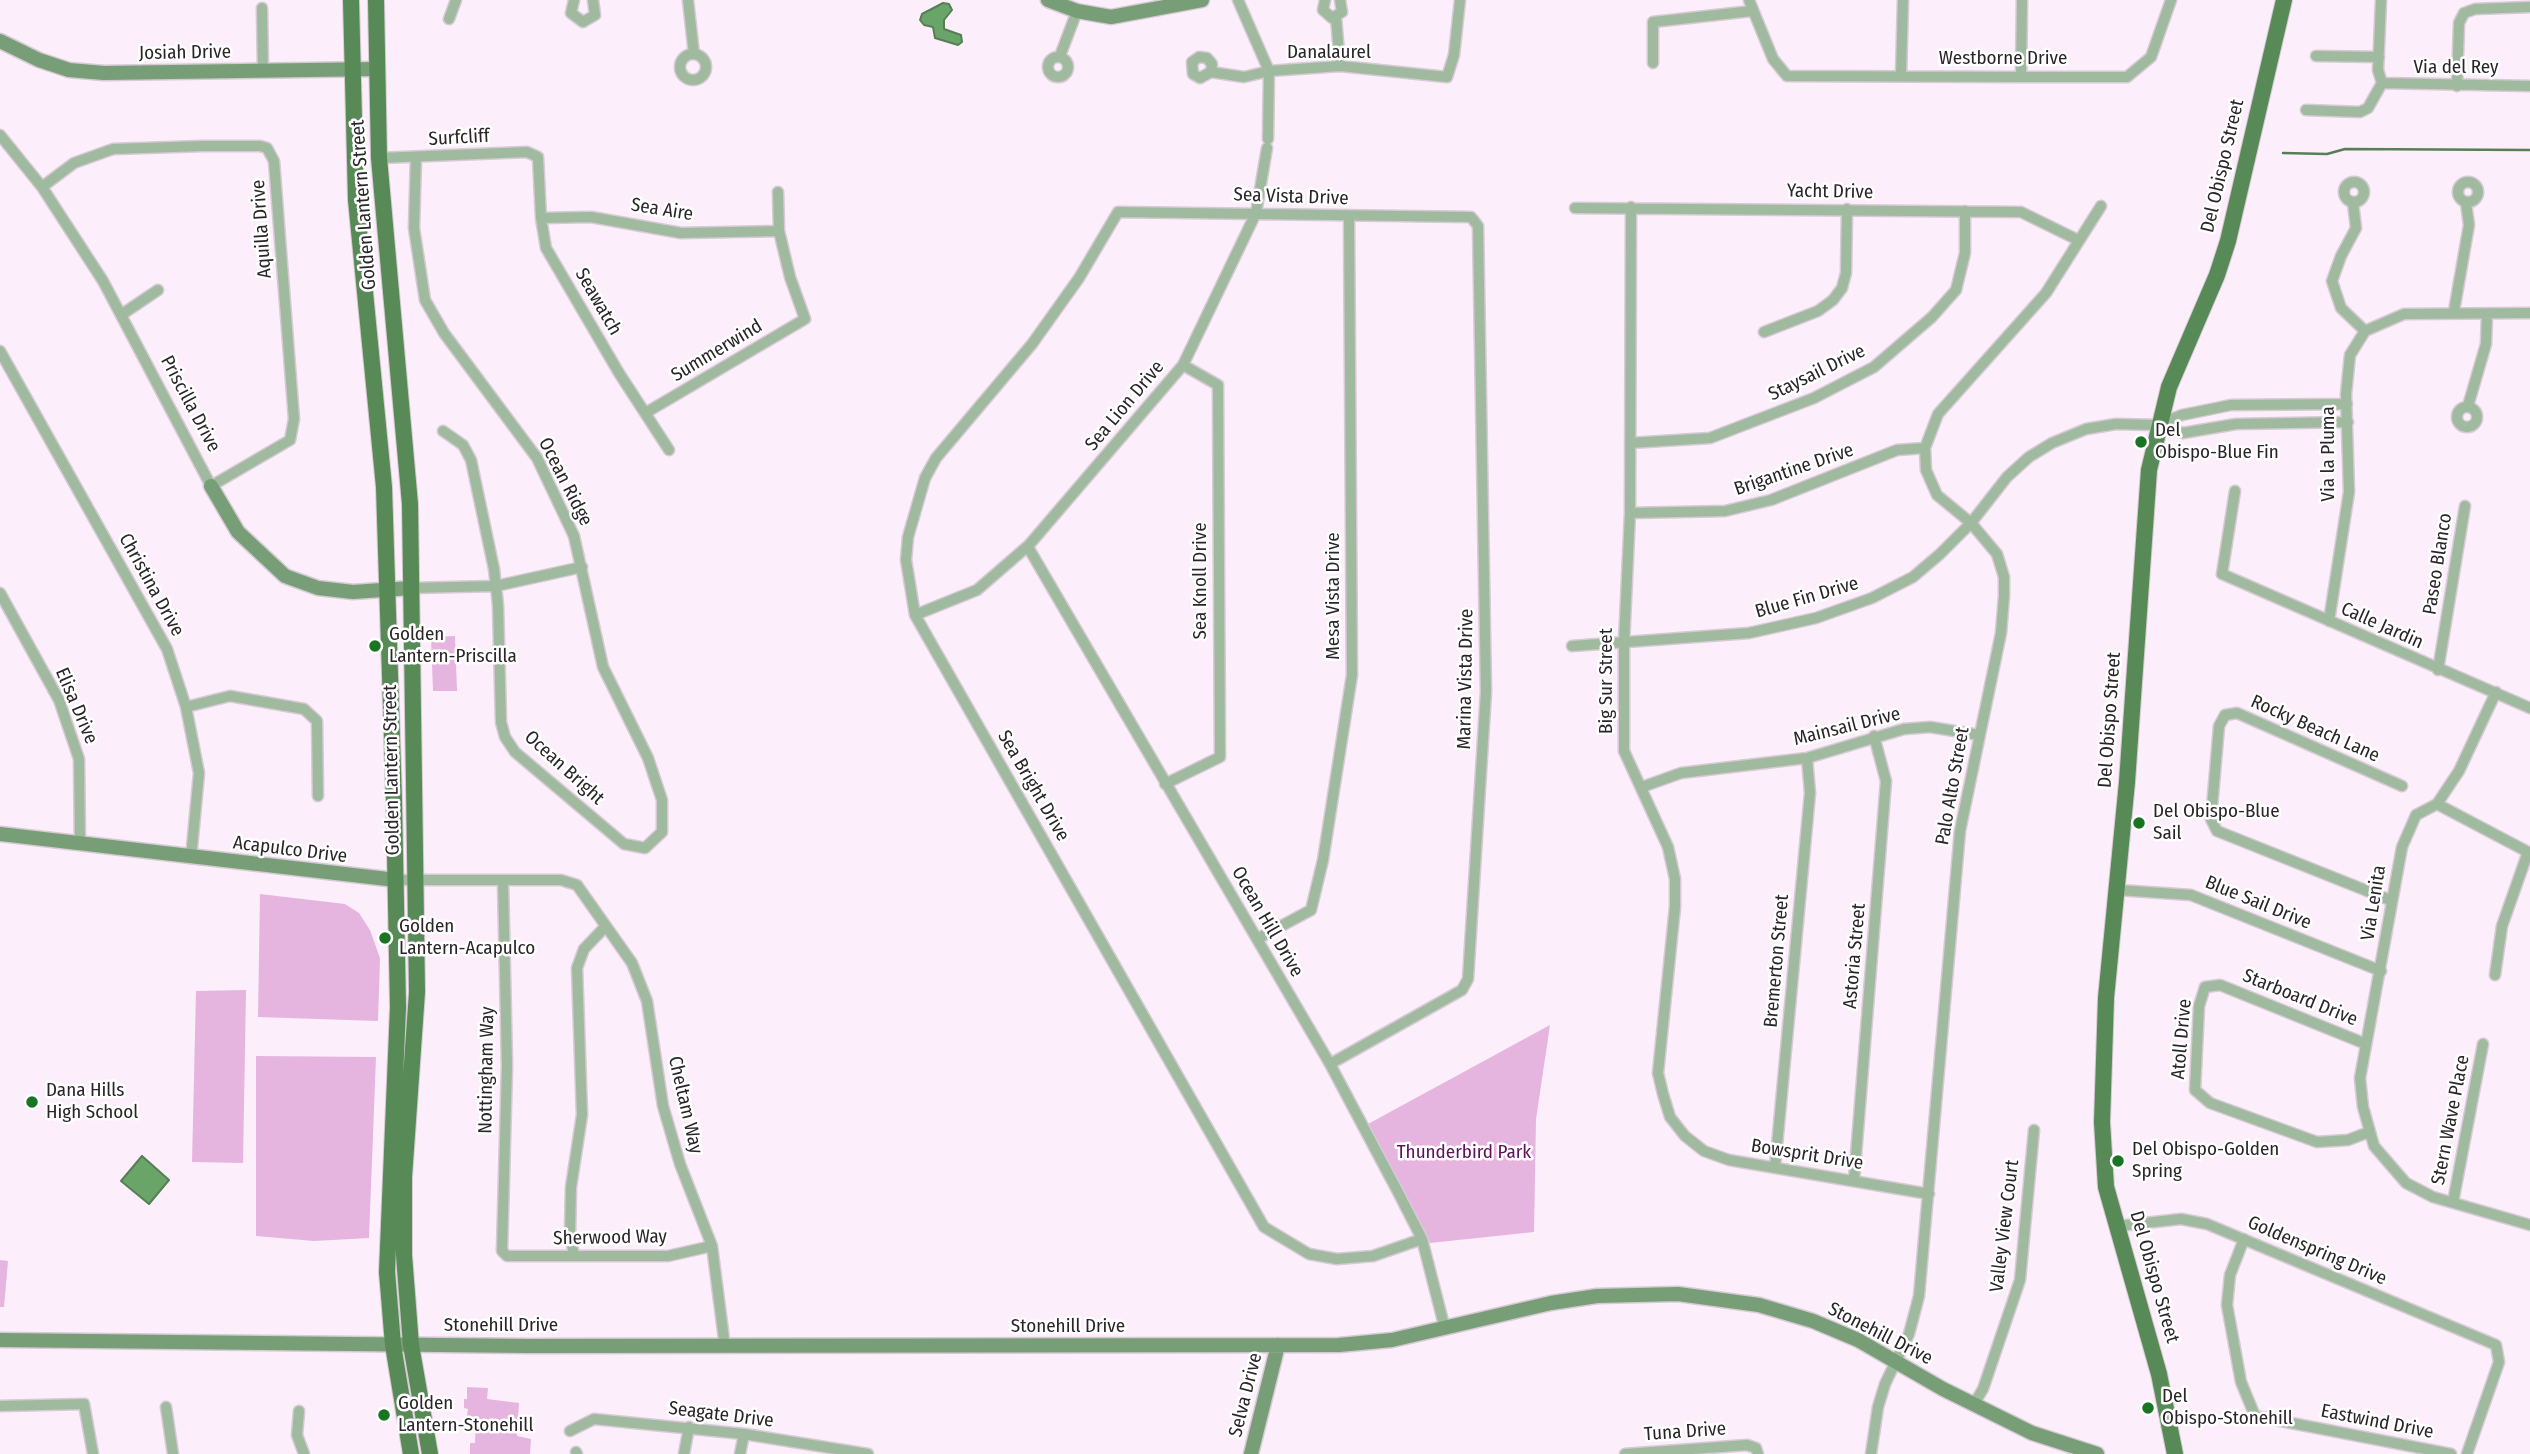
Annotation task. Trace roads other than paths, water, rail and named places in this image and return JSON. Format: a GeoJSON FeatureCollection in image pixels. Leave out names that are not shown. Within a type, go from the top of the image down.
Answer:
{"type":"FeatureCollection","features":[{"type":"Feature","properties":{"kind":"main road","name":"Golden Lantern Street"},"geometry":{"type":"LineString","coordinates":[[351,0],[356,200],[384,487],[396,880],[398,1017],[386,1243],[393,1345],[411,1454]]}},
{"type":"Feature","properties":{"kind":"main road","name":"Golden Lantern Street"},"geometry":{"type":"LineString","coordinates":[[376,0],[379,158],[404,421],[411,588],[415,1040],[406,1143],[404,1217],[411,1345],[430,1454]]}},
{"type":"Feature","properties":{"kind":"main road"},"geometry":{"type":"LineString","coordinates":[[1048,0],[1077,10],[1111,16],[1202,0]]}},
{"type":"Feature","properties":{"kind":"main road","name":"Del Obispo Street"},"geometry":{"type":"LineString","coordinates":[[2175,1454],[2159,1374],[2106,1187],[2102,1122],[2106,998],[2118,890],[2145,503],[2157,425],[2179,359],[2217,275],[2228,242],[2284,0]]}},
{"type":"Feature","properties":{"kind":"main road","name":"Josiah Drive"},"geometry":{"type":"LineString","coordinates":[[0,41],[39,60],[69,70],[104,73],[377,69]]}},
{"type":"Feature","properties":{"kind":"main road","name":"Priscilla Drive"},"geometry":{"type":"LineString","coordinates":[[211,485],[238,532],[285,576],[318,588],[353,592],[411,588]]}},
{"type":"Feature","properties":{"kind":"main road","name":"Acapulco Drive"},"geometry":{"type":"LineString","coordinates":[[0,834],[396,880]]}},
{"type":"Feature","properties":{"kind":"main road","name":"Stonehill Drive"},"geometry":{"type":"LineString","coordinates":[[0,1339],[725,1347],[1371,1343],[1586,1298],[1636,1293],[1678,1294],[1749,1303],[1813,1321],[1858,1340],[2032,1433],[2096,1454]]}},
{"type":"Feature","properties":{"kind":"main road","name":"Selva Drive"},"geometry":{"type":"LineString","coordinates":[[1251,1454],[1278,1345]]}},
{"type":"Feature","properties":{"kind":"street"},"geometry":{"type":"LineString","coordinates":[[449,19],[456,0]]}},
{"type":"Feature","properties":{"kind":"street"},"geometry":{"type":"LineString","coordinates":[[574,0],[571,13],[583,22],[595,15],[593,0]]}},
{"type":"Feature","properties":{"kind":"street"},"geometry":{"type":"LineString","coordinates":[[688,0],[694,54]]}},
{"type":"Feature","properties":{"kind":"street","name":"Sea Lion Drive"},"geometry":{"type":"LineString","coordinates":[[915,615],[977,590],[1028,547],[1183,365],[1256,213],[1268,143],[1269,71],[1238,0]]}},
{"type":"Feature","properties":{"kind":"street"},"geometry":{"type":"LineString","coordinates":[[1325,0],[1322,6],[1324,14],[1336,17]]}},
{"type":"Feature","properties":{"kind":"street"},"geometry":{"type":"LineString","coordinates":[[1340,0],[1343,8],[1336,17],[1340,66]]}},
{"type":"Feature","properties":{"kind":"street","name":"Danalaurel"},"geometry":{"type":"LineString","coordinates":[[1211,72],[1244,77],[1269,71],[1340,66],[1447,77],[1454,55],[1460,0]]}},
{"type":"Feature","properties":{"kind":"street"},"geometry":{"type":"LineString","coordinates":[[1901,75],[1903,0]]}},
{"type":"Feature","properties":{"kind":"street"},"geometry":{"type":"LineString","coordinates":[[2021,76],[2022,0]]}},
{"type":"Feature","properties":{"kind":"street","name":"Westborne Drive"},"geometry":{"type":"LineString","coordinates":[[1750,6],[1773,59],[1787,76],[2127,76],[2151,57],[2171,0]]}},
{"type":"Feature","properties":{"kind":"street"},"geometry":{"type":"LineString","coordinates":[[2306,110],[2360,111],[2368,108],[2382,83],[2379,57],[2381,0]]}},
{"type":"Feature","properties":{"kind":"street"},"geometry":{"type":"LineString","coordinates":[[1653,64],[1653,22],[1750,6]]}},
{"type":"Feature","properties":{"kind":"street"},"geometry":{"type":"LineString","coordinates":[[2456,86],[2459,23],[2463,13],[2475,9],[2530,7]]}},
{"type":"Feature","properties":{"kind":"street"},"geometry":{"type":"LineString","coordinates":[[262,8],[263,71]]}},
{"type":"Feature","properties":{"kind":"street"},"geometry":{"type":"LineString","coordinates":[[1060,56],[1077,10]]}},
{"type":"Feature","properties":{"kind":"street"},"geometry":{"type":"LineString","coordinates":[[2316,56],[2379,57]]}},
{"type":"Feature","properties":{"kind":"street","name":"Via del Rey"},"geometry":{"type":"LineString","coordinates":[[2382,83],[2530,86]]}},
{"type":"Feature","properties":{"kind":"street","name":"Priscilla Drive"},"geometry":{"type":"LineString","coordinates":[[0,135],[42,187],[103,281],[211,485]]}},
{"type":"Feature","properties":{"kind":"street","name":"Aquilla Drive"},"geometry":{"type":"LineString","coordinates":[[42,187],[74,163],[113,149],[260,145],[267,148],[274,161],[294,419],[290,440],[283,446],[211,485]]}},
{"type":"Feature","properties":{"kind":"street","name":"Surfcliff"},"geometry":{"type":"LineString","coordinates":[[379,158],[527,152],[538,157]]}},
{"type":"Feature","properties":{"kind":"street","name":"Ocean Ridge"},"geometry":{"type":"LineString","coordinates":[[416,157],[414,228],[421,285],[429,309],[537,458],[568,520],[582,567],[603,667],[648,758],[662,800],[664,825],[658,838]]}},
{"type":"Feature","properties":{"kind":"street","name":"Seawatch"},"geometry":{"type":"LineString","coordinates":[[538,157],[541,218],[546,248],[619,373],[647,412],[669,450]]}},
{"type":"Feature","properties":{"kind":"street"},"geometry":{"type":"LineString","coordinates":[[778,192],[779,231]]}},
{"type":"Feature","properties":{"kind":"street"},"geometry":{"type":"LineString","coordinates":[[2353,203],[2356,228],[2341,256],[2332,281],[2341,308],[2365,331],[2404,314],[2530,313]]}},
{"type":"Feature","properties":{"kind":"street"},"geometry":{"type":"LineString","coordinates":[[2454,312],[2469,225],[2466,203]]}},
{"type":"Feature","properties":{"kind":"street","name":"Palo Alto Street"},"geometry":{"type":"LineString","coordinates":[[1871,1454],[1878,1407],[1909,1334],[1919,1296],[1960,831],[2001,633],[2004,576],[1997,554],[1971,523],[1937,495],[1930,485],[1925,448],[1938,414],[2046,293],[2101,206]]}},
{"type":"Feature","properties":{"kind":"street","name":"Big Sur Street"},"geometry":{"type":"LineString","coordinates":[[1631,207],[1630,513],[1624,642],[1624,751],[1668,847],[1675,879],[1675,907],[1658,1073],[1670,1117],[1685,1136]]}},
{"type":"Feature","properties":{"kind":"street","name":"Yacht Drive"},"geometry":{"type":"LineString","coordinates":[[1575,208],[2021,212],[2078,240]]}},
{"type":"Feature","properties":{"kind":"street"},"geometry":{"type":"LineString","coordinates":[[1764,332],[1818,311],[1833,300],[1842,288],[1846,274],[1847,209]]}},
{"type":"Feature","properties":{"kind":"street","name":"Sea Vista Drive"},"geometry":{"type":"LineString","coordinates":[[1112,219],[1118,212],[1126,210],[1349,217],[1471,217]]}},
{"type":"Feature","properties":{"kind":"street","name":"Staysail Drive"},"geometry":{"type":"LineString","coordinates":[[1630,443],[1710,438],[1814,398],[1874,367],[1932,317],[1956,290],[1965,253],[1965,211]]}},
{"type":"Feature","properties":{"kind":"street","name":"Sea Aire"},"geometry":{"type":"LineString","coordinates":[[541,218],[591,217],[681,233],[779,231]]}},
{"type":"Feature","properties":{"kind":"street","name":"Mesa Vista Drive"},"geometry":{"type":"LineString","coordinates":[[1256,939],[1311,910],[1322,860],[1352,675],[1349,217]]}},
{"type":"Feature","properties":{"kind":"street","name":"Marina Vista Drive"},"geometry":{"type":"LineString","coordinates":[[1330,1064],[1462,990],[1468,979],[1486,692],[1480,238],[1478,226],[1471,217]]}},
{"type":"Feature","properties":{"kind":"street","name":"Sea Bright Drive"},"geometry":{"type":"LineString","coordinates":[[1112,219],[1079,278],[1032,344],[936,458],[926,478],[908,537],[906,560],[915,615],[1264,1227],[1309,1254],[1337,1259],[1373,1256],[1422,1239]]}},
{"type":"Feature","properties":{"kind":"street","name":"Summerwind"},"geometry":{"type":"LineString","coordinates":[[647,412],[805,319],[790,277],[779,231]]}},
{"type":"Feature","properties":{"kind":"street"},"geometry":{"type":"LineString","coordinates":[[121,315],[158,290]]}},
{"type":"Feature","properties":{"kind":"street"},"geometry":{"type":"LineString","coordinates":[[2468,406],[2486,344],[2487,314]]}},
{"type":"Feature","properties":{"kind":"street","name":"Via la Pluma"},"geometry":{"type":"LineString","coordinates":[[2329,621],[2349,492],[2347,404],[2350,355],[2365,331]]}},
{"type":"Feature","properties":{"kind":"street","name":"Christina Drive"},"geometry":{"type":"LineString","coordinates":[[0,351],[167,649],[186,706],[200,773],[191,858]]}},
{"type":"Feature","properties":{"kind":"street","name":"Sea Knoll Drive"},"geometry":{"type":"LineString","coordinates":[[1165,784],[1220,757],[1217,385],[1183,365]]}},
{"type":"Feature","properties":{"kind":"street","name":"Blue Fin Drive"},"geometry":{"type":"LineString","coordinates":[[2157,425],[2182,415],[2231,405],[2347,404]]}},
{"type":"Feature","properties":{"kind":"street","name":"Blue Fin Drive"},"geometry":{"type":"LineString","coordinates":[[1572,646],[1749,633],[1839,611],[1872,598],[1913,576],[1971,523],[2007,477],[2052,443],[2101,426],[2157,425],[2183,433],[2236,424],[2348,422]]}},
{"type":"Feature","properties":{"kind":"street","name":"Ocean Bright"},"geometry":{"type":"LineString","coordinates":[[443,431],[463,445],[471,460],[496,586],[501,722],[505,737],[514,752],[624,844],[645,848],[658,838]]}},
{"type":"Feature","properties":{"kind":"street","name":"Brigantine Drive"},"geometry":{"type":"LineString","coordinates":[[1630,513],[1725,511],[1771,500],[1897,450],[1925,448]]}},
{"type":"Feature","properties":{"kind":"street","name":"Calle Jardin"},"geometry":{"type":"LineString","coordinates":[[2235,491],[2221,574],[2530,708]]}},
{"type":"Feature","properties":{"kind":"street","name":"Paseo Blanco"},"geometry":{"type":"LineString","coordinates":[[2438,670],[2465,506]]}},
{"type":"Feature","properties":{"kind":"street","name":"Ocean Hill Drive"},"geometry":{"type":"LineString","coordinates":[[1028,547],[1330,1064],[1422,1239],[1444,1329]]}},
{"type":"Feature","properties":{"kind":"street"},"geometry":{"type":"LineString","coordinates":[[411,588],[496,586],[582,567]]}},
{"type":"Feature","properties":{"kind":"street","name":"Elisa Drive"},"geometry":{"type":"LineString","coordinates":[[0,593],[59,700],[79,759],[80,843]]}},
{"type":"Feature","properties":{"kind":"street","name":"Via Lenita"},"geometry":{"type":"LineString","coordinates":[[2453,1202],[2406,1183],[2374,1146],[2360,1078],[2381,971],[2390,900],[2402,847],[2416,815],[2437,804],[2459,771],[2496,692]]}},
{"type":"Feature","properties":{"kind":"street"},"geometry":{"type":"LineString","coordinates":[[186,706],[230,696],[304,709],[317,721],[318,796]]}},
{"type":"Feature","properties":{"kind":"street","name":"Rocky Beach Lane"},"geometry":{"type":"LineString","coordinates":[[2390,900],[2217,831],[2211,819],[2219,726],[2225,715],[2237,713],[2402,786]]}},
{"type":"Feature","properties":{"kind":"street","name":"Mainsail Drive"},"geometry":{"type":"LineString","coordinates":[[1642,787],[1681,773],[1807,758],[1904,729],[1930,727],[1979,735]]}},
{"type":"Feature","properties":{"kind":"street","name":"Astoria Street"},"geometry":{"type":"LineString","coordinates":[[1854,1180],[1886,781],[1874,736]]}},
{"type":"Feature","properties":{"kind":"street","name":"Bremerton Street"},"geometry":{"type":"LineString","coordinates":[[1775,1167],[1810,793],[1807,758]]}},
{"type":"Feature","properties":{"kind":"street"},"geometry":{"type":"LineString","coordinates":[[2437,804],[2529,852],[2502,926],[2495,975]]}},
{"type":"Feature","properties":{"kind":"street","name":"Acapulco Drive"},"geometry":{"type":"LineString","coordinates":[[396,880],[561,880],[578,885]]}},
{"type":"Feature","properties":{"kind":"street","name":"Nottingham Way"},"geometry":{"type":"LineString","coordinates":[[503,881],[507,1066],[500,1245],[507,1256]]}},
{"type":"Feature","properties":{"kind":"street","name":"Cheltam Way"},"geometry":{"type":"LineString","coordinates":[[578,885],[605,928],[632,963],[647,1001],[663,1105],[680,1164],[712,1246],[725,1347]]}},
{"type":"Feature","properties":{"kind":"street","name":"Blue Sail Drive"},"geometry":{"type":"LineString","coordinates":[[2118,890],[2190,895],[2381,971]]}},
{"type":"Feature","properties":{"kind":"street"},"geometry":{"type":"LineString","coordinates":[[574,1256],[570,1233],[571,1187],[582,1115],[577,968],[584,949],[605,928]]}},
{"type":"Feature","properties":{"kind":"street","name":"Starboard Drive"},"geometry":{"type":"LineString","coordinates":[[2220,985],[2366,1044]]}},
{"type":"Feature","properties":{"kind":"street","name":"Atoll Drive"},"geometry":{"type":"LineString","coordinates":[[2220,985],[2205,987],[2199,1006],[2195,1090],[2210,1103],[2317,1142],[2348,1140],[2369,1132]]}},
{"type":"Feature","properties":{"kind":"street","name":"Stern Wave Place"},"geometry":{"type":"LineString","coordinates":[[2453,1202],[2483,1044]]}},
{"type":"Feature","properties":{"kind":"street","name":"Valley View Court"},"geometry":{"type":"LineString","coordinates":[[1974,1404],[1983,1389],[2020,1280],[2034,1130]]}},
{"type":"Feature","properties":{"kind":"street","name":"Bowsprit Drive"},"geometry":{"type":"LineString","coordinates":[[1685,1136],[1704,1152],[1730,1160],[1929,1194]]}},
{"type":"Feature","properties":{"kind":"street"},"geometry":{"type":"LineString","coordinates":[[2453,1202],[2530,1225]]}},
{"type":"Feature","properties":{"kind":"street","name":"Goldenspring Drive"},"geometry":{"type":"LineString","coordinates":[[2118,1226],[2181,1219],[2207,1224],[2496,1345],[2499,1362],[2467,1454]]}},
{"type":"Feature","properties":{"kind":"street","name":"Eastwind Drive"},"geometry":{"type":"LineString","coordinates":[[2244,1239],[2230,1275],[2227,1305],[2241,1382],[2255,1416],[2451,1454]]}},
{"type":"Feature","properties":{"kind":"street","name":"Sherwood Way"},"geometry":{"type":"LineString","coordinates":[[507,1256],[668,1256],[712,1246]]}},
{"type":"Feature","properties":{"kind":"street"},"geometry":{"type":"LineString","coordinates":[[0,1406],[85,1404],[93,1454]]}},
{"type":"Feature","properties":{"kind":"street"},"geometry":{"type":"LineString","coordinates":[[166,1407],[173,1454]]}},
{"type":"Feature","properties":{"kind":"street"},"geometry":{"type":"LineString","coordinates":[[299,1411],[297,1435],[304,1454]]}},
{"type":"Feature","properties":{"kind":"street","name":"Seagate Drive"},"geometry":{"type":"LineString","coordinates":[[570,1431],[594,1419],[744,1434],[868,1454]]}},
{"type":"Feature","properties":{"kind":"street"},"geometry":{"type":"LineString","coordinates":[[684,1454],[689,1427]]}},
{"type":"Feature","properties":{"kind":"street"},"geometry":{"type":"LineString","coordinates":[[740,1454],[744,1434]]}},
{"type":"Feature","properties":{"kind":"street","name":"Tuna Drive"},"geometry":{"type":"LineString","coordinates":[[1625,1454],[1747,1445],[1756,1448],[1758,1454]]}},
{"type":"Feature","properties":{"kind":"waterway"},"geometry":{"type":"LineString","coordinates":[[2283,153],[2327,154],[2345,149],[2530,150]]}},
{"type":"Feature","properties":{"kind":"place","name":"Del Obispo-Blue Fin"},"geometry":{"type":"Point","coordinates":[2141,442]}},
{"type":"Feature","properties":{"kind":"place","name":"Golden Lantern-Priscilla"},"geometry":{"type":"Point","coordinates":[375,646]}},
{"type":"Feature","properties":{"kind":"place","name":"Del Obispo-Blue Sail"},"geometry":{"type":"Point","coordinates":[2139,823]}},
{"type":"Feature","properties":{"kind":"place","name":"Golden Lantern-Acapulco"},"geometry":{"type":"Point","coordinates":[385,938]}},
{"type":"Feature","properties":{"kind":"place","name":"Dana Hills High School"},"geometry":{"type":"Point","coordinates":[32,1102]}},
{"type":"Feature","properties":{"kind":"place","name":"Del Obispo-Golden Spring"},"geometry":{"type":"Point","coordinates":[2118,1161]}},
{"type":"Feature","properties":{"kind":"place","name":"Del Obispo-Stonehill"},"geometry":{"type":"Point","coordinates":[2148,1408]}},
{"type":"Feature","properties":{"kind":"place","name":"Golden Lantern-Stonehill"},"geometry":{"type":"Point","coordinates":[384,1415]}},
{"type":"Feature","properties":{"kind":"park label","name":"Thunderbird Park"},"geometry":{"type":"Point","coordinates":[1464,1153]}}]}
